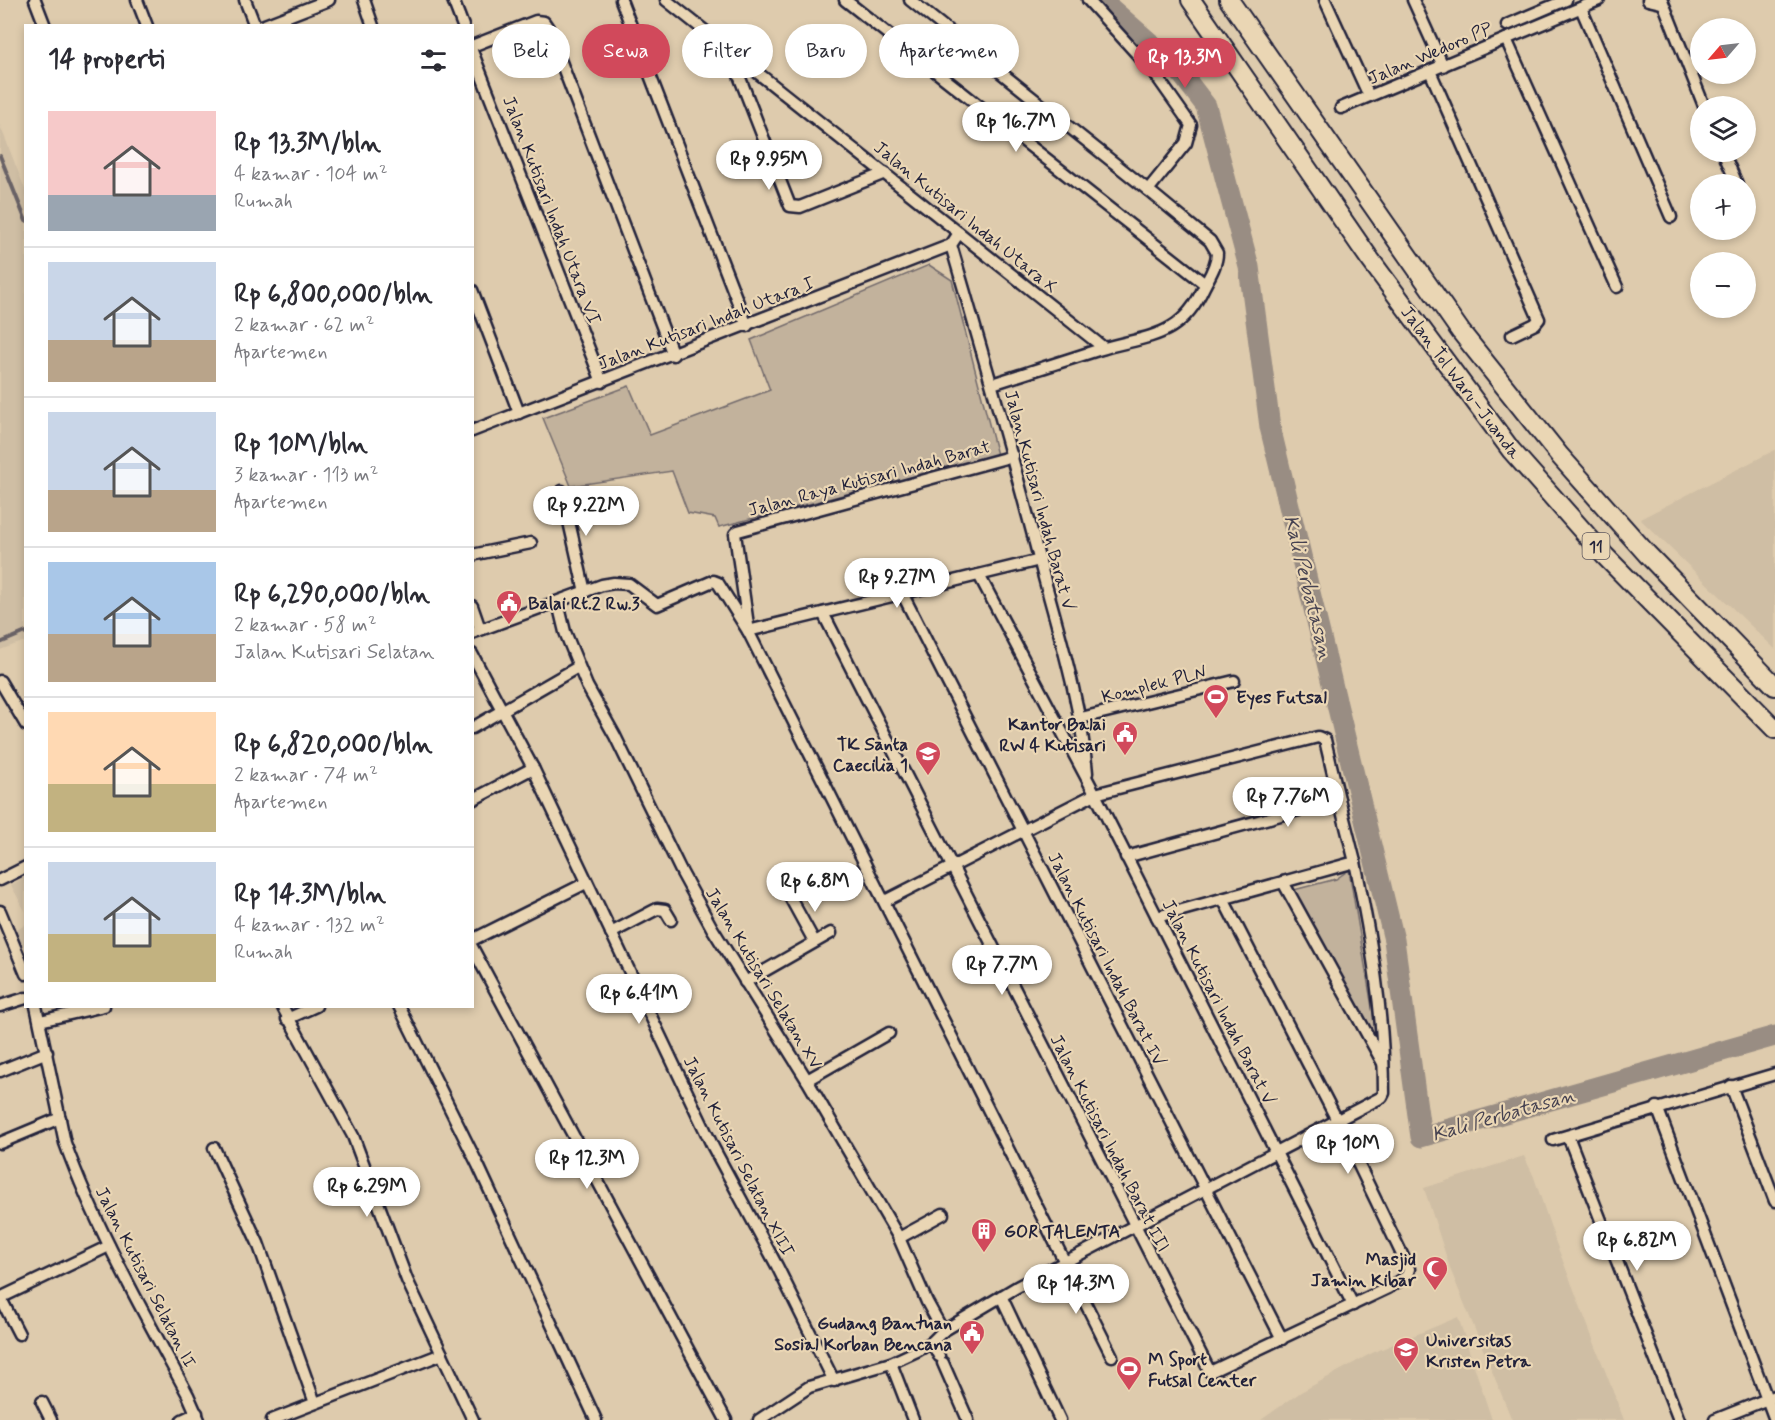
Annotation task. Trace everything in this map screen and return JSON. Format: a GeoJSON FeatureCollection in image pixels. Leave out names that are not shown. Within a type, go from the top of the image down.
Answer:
{"type":"FeatureCollection","features":[{"type":"Feature","properties":{"kind":"highway","name":"Jalan Tol Waru–Juanda"},"geometry":{"type":"LineString","coordinates":[[1191,0],[1434,348],[1511,450],[1559,506],[1775,729]]}},
{"type":"Feature","properties":{"kind":"highway","name":"Jalan Tol Waru–Juanda"},"geometry":{"type":"LineString","coordinates":[[1229,0],[1461,332],[1568,465],[1647,554],[1775,686]]}},
{"type":"Feature","properties":{"kind":"street"},"geometry":{"type":"LineString","coordinates":[[34,0],[44,24]]}},
{"type":"Feature","properties":{"kind":"street"},"geometry":{"type":"LineString","coordinates":[[137,0],[146,24]]}},
{"type":"Feature","properties":{"kind":"street"},"geometry":{"type":"LineString","coordinates":[[245,0],[254,24]]}},
{"type":"Feature","properties":{"kind":"street"},"geometry":{"type":"LineString","coordinates":[[267,24],[329,0]]}},
{"type":"Feature","properties":{"kind":"street"},"geometry":{"type":"LineString","coordinates":[[364,0],[372,24]]}},
{"type":"Feature","properties":{"kind":"street"},"geometry":{"type":"LineString","coordinates":[[453,0],[462,24]]}},
{"type":"Feature","properties":{"kind":"street"},"geometry":{"type":"LineString","coordinates":[[621,0],[747,326]]}},
{"type":"Feature","properties":{"kind":"street","name":"Jalan Kutisari Indah Utara X"},"geometry":{"type":"LineString","coordinates":[[666,0],[697,24]]}},
{"type":"Feature","properties":{"kind":"street"},"geometry":{"type":"LineString","coordinates":[[845,0],[1205,284]]}},
{"type":"Feature","properties":{"kind":"street"},"geometry":{"type":"LineString","coordinates":[[910,0],[1148,190],[1215,247],[1217,256],[1194,306],[1177,324],[1152,338],[1104,348],[992,384]]}},
{"type":"Feature","properties":{"kind":"street"},"geometry":{"type":"LineString","coordinates":[[1088,0],[1155,74],[1191,125],[1186,143],[1148,190]]}},
{"type":"Feature","properties":{"kind":"street"},"geometry":{"type":"LineString","coordinates":[[1325,0],[1369,96]]}},
{"type":"Feature","properties":{"kind":"street"},"geometry":{"type":"LineString","coordinates":[[1413,0],[1443,66]]}},
{"type":"Feature","properties":{"kind":"street"},"geometry":{"type":"LineString","coordinates":[[1507,25],[1566,0]]}},
{"type":"Feature","properties":{"kind":"street","name":"Jalan Wedoro PP"},"geometry":{"type":"LineString","coordinates":[[1341,108],[1599,0]]}},
{"type":"Feature","properties":{"kind":"street"},"geometry":{"type":"LineString","coordinates":[[1648,0],[1662,1],[1700,96]]}},
{"type":"Feature","properties":{"kind":"street"},"geometry":{"type":"LineString","coordinates":[[1581,8],[1671,217]]}},
{"type":"Feature","properties":{"kind":"street"},"geometry":{"type":"LineString","coordinates":[[474,45],[536,21],[544,22],[548,28],[673,354]]}},
{"type":"Feature","properties":{"kind":"street"},"geometry":{"type":"LineString","coordinates":[[1506,39],[1617,287]]}},
{"type":"Feature","properties":{"kind":"street","name":"Jalan Kutisari Indah Utara VI"},"geometry":{"type":"LineString","coordinates":[[474,56],[602,382]]}},
{"type":"Feature","properties":{"kind":"street"},"geometry":{"type":"LineString","coordinates":[[1430,71],[1539,319],[1535,324],[1512,335]]}},
{"type":"Feature","properties":{"kind":"street"},"geometry":{"type":"LineString","coordinates":[[740,78],[790,206],[800,207],[885,173]]}},
{"type":"Feature","properties":{"kind":"street","name":"Jalan Kutisari Indah Utara X"},"geometry":{"type":"LineString","coordinates":[[765,78],[1104,348]]}},
{"type":"Feature","properties":{"kind":"street"},"geometry":{"type":"LineString","coordinates":[[951,245],[959,233]]}},
{"type":"Feature","properties":{"kind":"street","name":"Jalan Kutisari Indah Utara I"},"geometry":{"type":"LineString","coordinates":[[474,430],[951,245]]}},
{"type":"Feature","properties":{"kind":"street","name":"Jalan Kutisari Indah Barat V"},"geometry":{"type":"LineString","coordinates":[[951,245],[1013,456],[1081,718],[1087,780]]}},
{"type":"Feature","properties":{"kind":"street"},"geometry":{"type":"LineString","coordinates":[[474,295],[519,413]]}},
{"type":"Feature","properties":{"kind":"street","name":"Jalan Raya Kutisari Indah Barat"},"geometry":{"type":"LineString","coordinates":[[748,631],[745,588],[735,534],[1013,456]]}},
{"type":"Feature","properties":{"kind":"street"},"geometry":{"type":"LineString","coordinates":[[561,491],[585,592]]}},
{"type":"Feature","properties":{"kind":"street"},"geometry":{"type":"LineString","coordinates":[[474,555],[531,543]]}},
{"type":"Feature","properties":{"kind":"street"},"geometry":{"type":"LineString","coordinates":[[748,631],[1040,560]]}},
{"type":"Feature","properties":{"kind":"street","name":"Jalan Kutisari Indah Barat V"},"geometry":{"type":"LineString","coordinates":[[979,575],[1095,795],[1353,1305]]}},
{"type":"Feature","properties":{"kind":"street"},"geometry":{"type":"LineString","coordinates":[[476,631],[558,603],[602,585],[622,583],[635,588],[657,606],[716,582],[748,631],[1112,1356]]}},
{"type":"Feature","properties":{"kind":"street","name":"Jalan Kutisari Indah Barat IV"},"geometry":{"type":"LineString","coordinates":[[902,593],[1281,1339]]}},
{"type":"Feature","properties":{"kind":"street","name":"Jalan Kutisari Selatan XV"},"geometry":{"type":"LineString","coordinates":[[558,603],[565,632],[578,667],[682,873],[899,1238],[942,1331]]}},
{"type":"Feature","properties":{"kind":"street","name":"Jalan Kutisari Indah Barat III"},"geometry":{"type":"LineString","coordinates":[[823,613],[1206,1367],[1210,1372],[1214,1371],[1281,1339]]}},
{"type":"Feature","properties":{"kind":"street","name":"Jalan Kutisari Selatan XIII"},"geometry":{"type":"LineString","coordinates":[[474,657],[533,768],[713,1147],[777,1266],[834,1382]]}},
{"type":"Feature","properties":{"kind":"street"},"geometry":{"type":"LineString","coordinates":[[474,727],[578,667]]}},
{"type":"Feature","properties":{"kind":"street"},"geometry":{"type":"LineString","coordinates":[[0,681],[24,722]]}},
{"type":"Feature","properties":{"kind":"street","name":"Komplek PLN"},"geometry":{"type":"LineString","coordinates":[[1081,718],[1234,681]]}},
{"type":"Feature","properties":{"kind":"street"},"geometry":{"type":"LineString","coordinates":[[759,1420],[796,1393],[891,1364],[932,1342],[942,1331],[1017,1287],[1338,1122],[1384,1095],[1383,1024],[1371,941],[1355,862],[1326,742],[1317,737],[1095,795],[885,901]]}},
{"type":"Feature","properties":{"kind":"street"},"geometry":{"type":"LineString","coordinates":[[474,799],[533,768]]}},
{"type":"Feature","properties":{"kind":"street"},"geometry":{"type":"LineString","coordinates":[[1126,857],[1339,800]]}},
{"type":"Feature","properties":{"kind":"street"},"geometry":{"type":"LineString","coordinates":[[1157,917],[1355,862]]}},
{"type":"Feature","properties":{"kind":"street"},"geometry":{"type":"LineString","coordinates":[[0,879],[24,868]]}},
{"type":"Feature","properties":{"kind":"street"},"geometry":{"type":"LineString","coordinates":[[1284,882],[1384,1066]]}},
{"type":"Feature","properties":{"kind":"street"},"geometry":{"type":"LineString","coordinates":[[474,939],[586,883]]}},
{"type":"Feature","properties":{"kind":"street"},"geometry":{"type":"LineString","coordinates":[[791,899],[814,941]]}},
{"type":"Feature","properties":{"kind":"street"},"geometry":{"type":"LineString","coordinates":[[1223,899],[1338,1122],[1409,1269],[1407,1276],[1401,1280],[1281,1339]]}},
{"type":"Feature","properties":{"kind":"street"},"geometry":{"type":"LineString","coordinates":[[611,933],[657,909],[665,910],[671,920]]}},
{"type":"Feature","properties":{"kind":"street"},"geometry":{"type":"LineString","coordinates":[[0,911],[24,969]]}},
{"type":"Feature","properties":{"kind":"street"},"geometry":{"type":"LineString","coordinates":[[745,982],[831,933]]}},
{"type":"Feature","properties":{"kind":"street"},"geometry":{"type":"LineString","coordinates":[[474,951],[726,1420]]}},
{"type":"Feature","properties":{"kind":"street"},"geometry":{"type":"LineString","coordinates":[[0,1006],[24,999]]}},
{"type":"Feature","properties":{"kind":"street","name":"Jalan Kutisari Selatan II"},"geometry":{"type":"LineString","coordinates":[[37,1008],[60,1118],[73,1165],[109,1246],[198,1417]]}},
{"type":"Feature","properties":{"kind":"street"},"geometry":{"type":"LineString","coordinates":[[40,1021],[95,1008]]}},
{"type":"Feature","properties":{"kind":"street"},"geometry":{"type":"LineString","coordinates":[[283,1008],[353,1136],[393,1247],[473,1420]]}},
{"type":"Feature","properties":{"kind":"street"},"geometry":{"type":"LineString","coordinates":[[287,1019],[312,1008]]}},
{"type":"Feature","properties":{"kind":"street"},"geometry":{"type":"LineString","coordinates":[[400,1008],[478,1165],[596,1420]]}},
{"type":"Feature","properties":{"kind":"street"},"geometry":{"type":"LineString","coordinates":[[807,1080],[889,1033]]}},
{"type":"Feature","properties":{"kind":"street"},"geometry":{"type":"LineString","coordinates":[[0,1071],[47,1052]]}},
{"type":"Feature","properties":{"kind":"street"},"geometry":{"type":"LineString","coordinates":[[1553,1140],[1657,1107],[1775,1074]]}},
{"type":"Feature","properties":{"kind":"street"},"geometry":{"type":"LineString","coordinates":[[1731,1086],[1775,1201]]}},
{"type":"Feature","properties":{"kind":"street"},"geometry":{"type":"LineString","coordinates":[[1657,1107],[1771,1398],[1774,1420]]}},
{"type":"Feature","properties":{"kind":"street"},"geometry":{"type":"LineString","coordinates":[[0,1143],[60,1118]]}},
{"type":"Feature","properties":{"kind":"street"},"geometry":{"type":"LineString","coordinates":[[1568,1136],[1679,1420]]}},
{"type":"Feature","properties":{"kind":"street"},"geometry":{"type":"LineString","coordinates":[[214,1148],[258,1243],[315,1403]]}},
{"type":"Feature","properties":{"kind":"street"},"geometry":{"type":"LineString","coordinates":[[899,1238],[943,1214]]}},
{"type":"Feature","properties":{"kind":"street"},"geometry":{"type":"LineString","coordinates":[[18,1334],[0,1298],[109,1246]]}},
{"type":"Feature","properties":{"kind":"street"},"geometry":{"type":"LineString","coordinates":[[1001,1296],[1060,1420]]}},
{"type":"Feature","properties":{"kind":"street"},"geometry":{"type":"LineString","coordinates":[[932,1342],[968,1420]]}},
{"type":"Feature","properties":{"kind":"street"},"geometry":{"type":"LineString","coordinates":[[272,1420],[442,1354]]}},
{"type":"Feature","properties":{"kind":"street"},"geometry":{"type":"LineString","coordinates":[[891,1364],[913,1420]]}},
{"type":"Feature","properties":{"kind":"street"},"geometry":{"type":"LineString","coordinates":[[1715,1420],[1771,1398]]}},
{"type":"Feature","properties":{"kind":"street"},"geometry":{"type":"LineString","coordinates":[[42,1402],[51,1420]]}},
{"type":"Feature","properties":{"kind":"street"},"geometry":{"type":"LineString","coordinates":[[182,1420],[198,1417]]}},
{"type":"Feature","properties":{"kind":"shaded area"},"geometry":{"type":"Polygon","coordinates":[[[0,125],[24,187],[24,641],[0,650],[0,125]]]}},
{"type":"Feature","properties":{"kind":"shaded area"},"geometry":{"type":"Polygon","coordinates":[[[929,265],[952,280],[997,455],[719,527],[715,518],[688,513],[672,471],[571,486],[543,418],[629,386],[650,435],[770,390],[751,340],[929,265]]]}},
{"type":"Feature","properties":{"kind":"shaded area"},"geometry":{"type":"Polygon","coordinates":[[[1775,450],[1775,649],[1640,519],[1775,450]]]}},
{"type":"Feature","properties":{"kind":"shaded area"},"geometry":{"type":"Polygon","coordinates":[[[1349,870],[1378,1043],[1290,891],[1336,879],[1349,870]]]}},
{"type":"Feature","properties":{"kind":"shaded area"},"geometry":{"type":"Polygon","coordinates":[[[24,878],[24,909],[11,885],[24,878]]]}},
{"type":"Feature","properties":{"kind":"shaded area"},"geometry":{"type":"Polygon","coordinates":[[[24,926],[24,944],[21,946],[14,932],[24,926]]]}},
{"type":"Feature","properties":{"kind":"shaded area"},"geometry":{"type":"Polygon","coordinates":[[[1524,1156],[1534,1177],[1556,1243],[1624,1420],[1512,1420],[1451,1271],[1424,1188],[1524,1156]]]}},
{"type":"Feature","properties":{"kind":"shaded area","name":"Universitas Kristen Petra"},"geometry":{"type":"Polygon","coordinates":[[[1458,1317],[1492,1420],[1261,1420],[1301,1392],[1370,1354],[1458,1317]]]}},
{"type":"Feature","properties":{"kind":"waterway","name":"Kali Perbatasan"},"geometry":{"type":"LineString","coordinates":[[1101,0],[1174,64],[1206,106],[1249,267],[1270,427],[1394,940],[1421,1137],[1775,1036]]}},
{"type":"Feature","properties":{"kind":"waterway"},"geometry":{"type":"LineString","coordinates":[[0,156],[24,216]]}},
{"type":"Feature","properties":{"kind":"waterway"},"geometry":{"type":"LineString","coordinates":[[0,643],[24,633]]}},
{"type":"Feature","properties":{"kind":"place","name":"Balai Rt.2 Rw.3"},"geometry":{"type":"Point","coordinates":[509,626]}},
{"type":"Feature","properties":{"kind":"place","name":"Eyes Futsal"},"geometry":{"type":"Point","coordinates":[1216,720]}},
{"type":"Feature","properties":{"kind":"place","name":"Kantor Balai RW 4 Kutisari"},"geometry":{"type":"Point","coordinates":[1125,757]}},
{"type":"Feature","properties":{"kind":"place","name":"TK Santa Caecilia 1"},"geometry":{"type":"Point","coordinates":[928,777]}},
{"type":"Feature","properties":{"kind":"place","name":"GOR TALENTA"},"geometry":{"type":"Point","coordinates":[984,1254]}},
{"type":"Feature","properties":{"kind":"place","name":"Masjid Jamin Kibar"},"geometry":{"type":"Point","coordinates":[1435,1292]}},
{"type":"Feature","properties":{"kind":"place","name":"Gudang Bantuan Sosial Korban Bencana"},"geometry":{"type":"Point","coordinates":[972,1356]}},
{"type":"Feature","properties":{"kind":"place","name":"Universitas Kristen Petra"},"geometry":{"type":"Point","coordinates":[1406,1373]}},
{"type":"Feature","properties":{"kind":"place","name":"M Sport Futsal Center"},"geometry":{"type":"Point","coordinates":[1129,1392]}}]}
